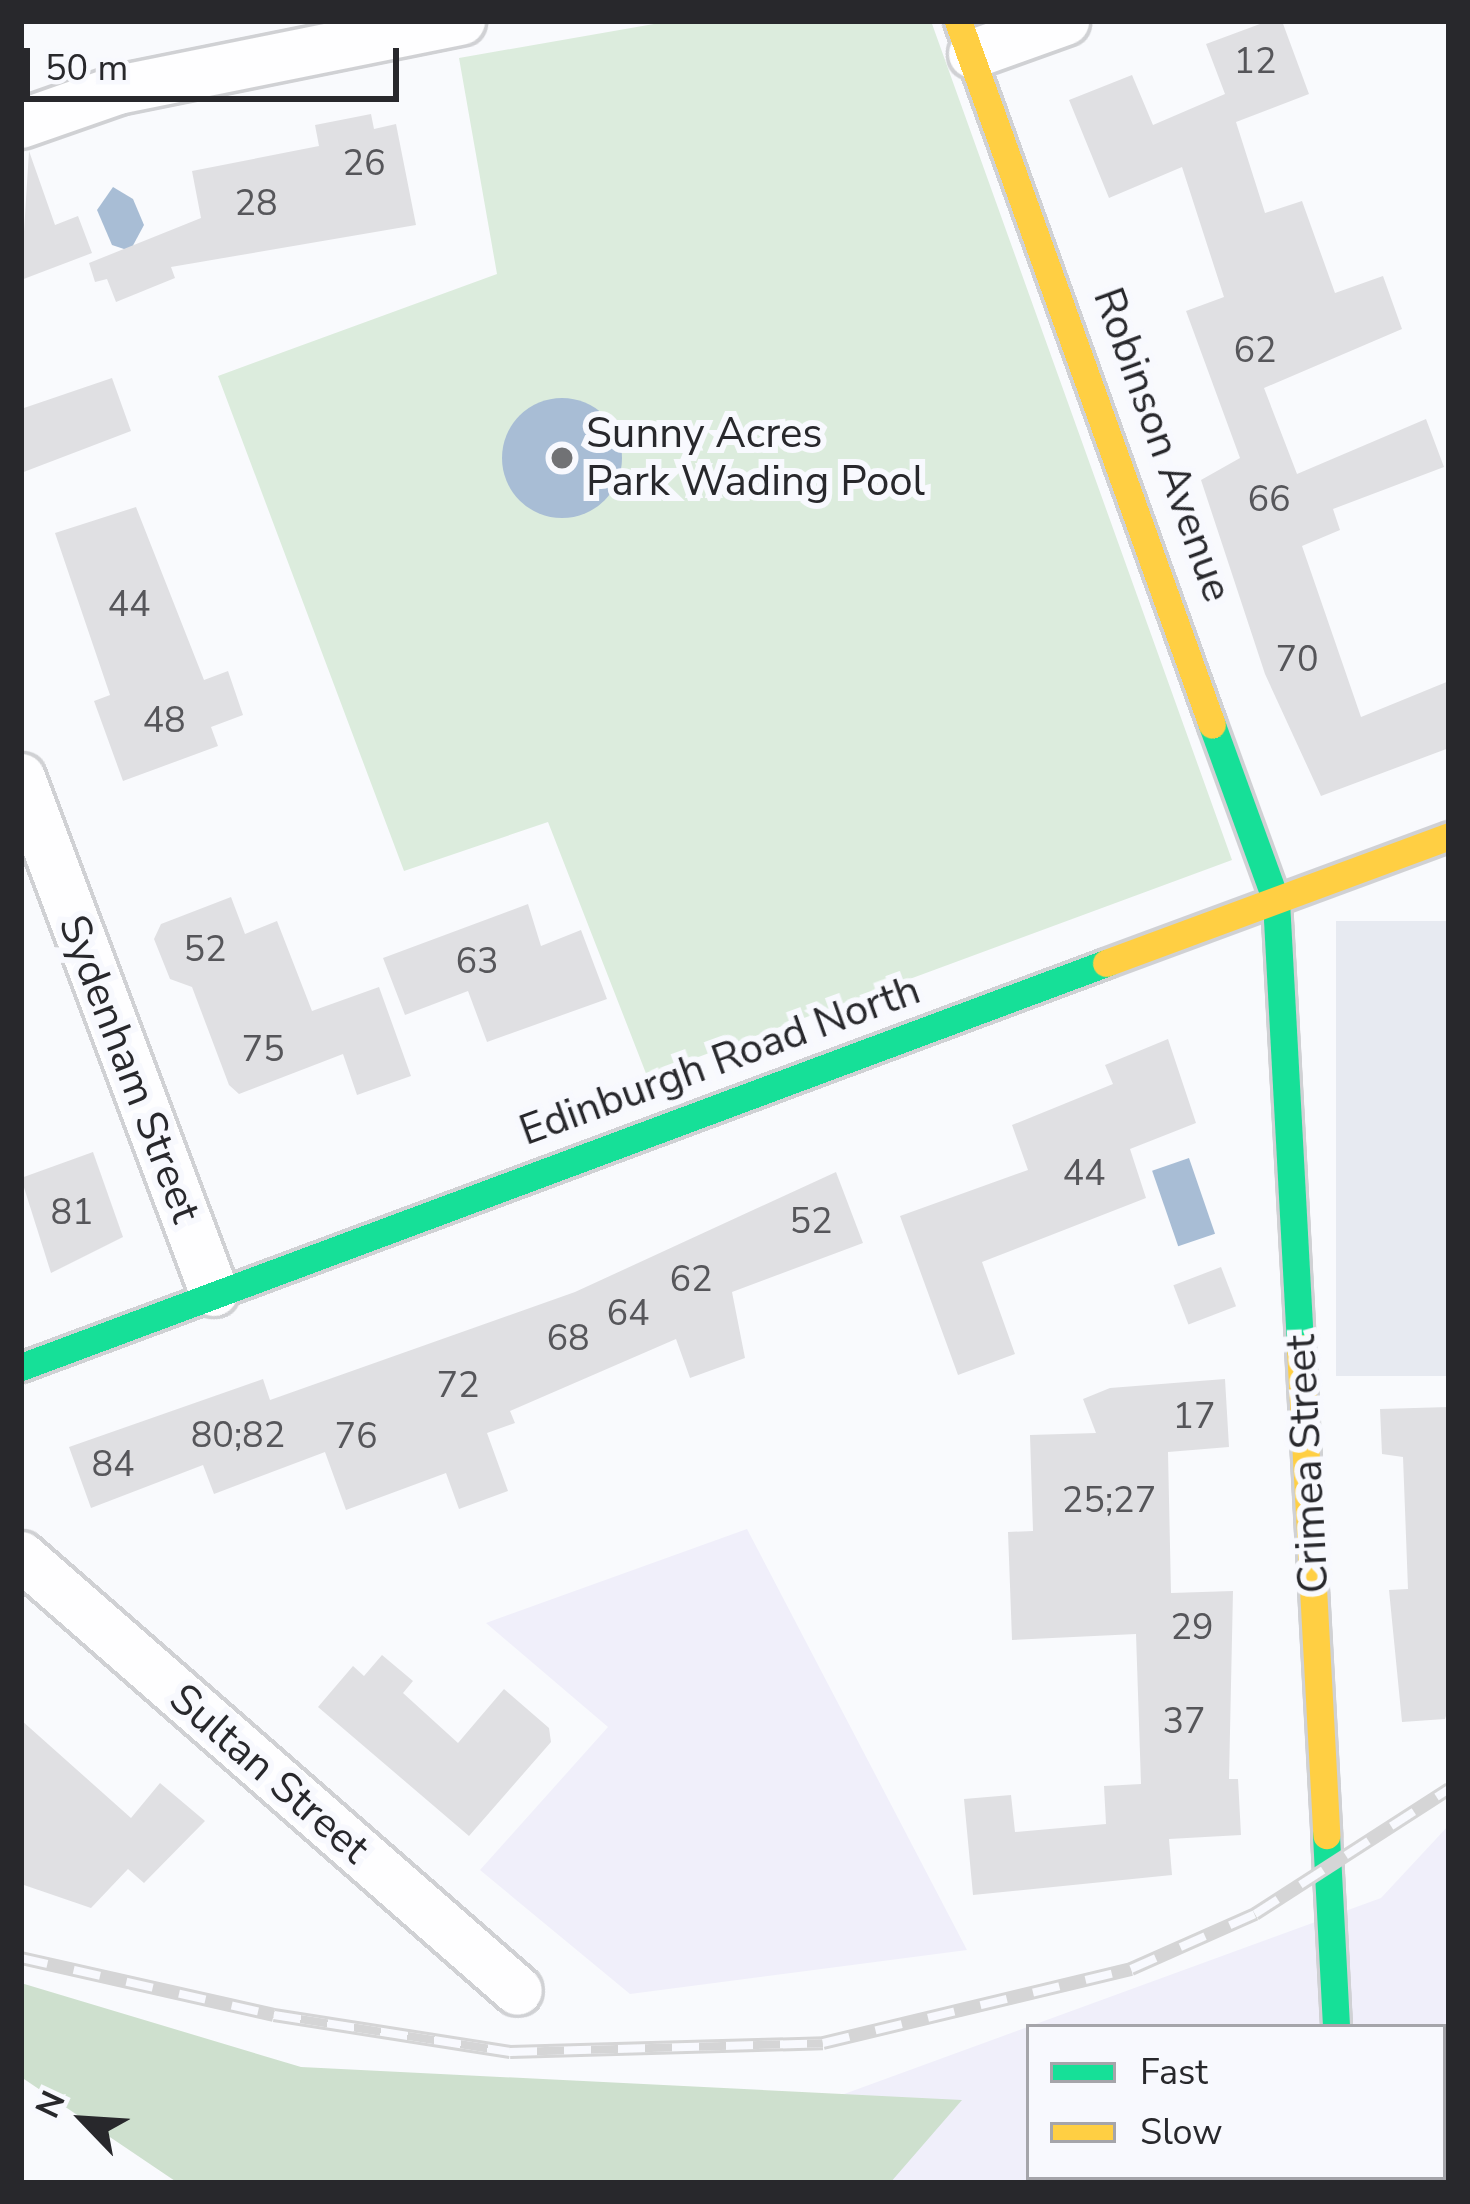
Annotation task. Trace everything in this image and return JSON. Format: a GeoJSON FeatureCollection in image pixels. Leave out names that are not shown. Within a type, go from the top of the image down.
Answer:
{"type":"FeatureCollection","features":[{"type":"Feature","properties":{"kind":"street"},"geometry":{"type":"LineString","coordinates":[[965,38],[1065,21]]}},
{"type":"Feature","properties":{"kind":"street"},"geometry":{"type":"LineString","coordinates":[[21,124],[118,90],[436,23]]}},
{"type":"Feature","properties":{"kind":"street","name":"Robinson Avenue"},"geometry":{"type":"LineString","coordinates":[[965,38],[1276,902]]}},
{"type":"Feature","properties":{"kind":"street","name":"Sydenham Street"},"geometry":{"type":"LineString","coordinates":[[21,778],[35,858],[214,1292]]}},
{"type":"Feature","properties":{"kind":"street","name":"Edinburgh Road North"},"geometry":{"type":"LineString","coordinates":[[21,1367],[1449,836]]}},
{"type":"Feature","properties":{"kind":"street","name":"Crimea Street"},"geometry":{"type":"LineString","coordinates":[[1276,902],[1336,2024]]}},
{"type":"Feature","properties":{"kind":"street","name":"Sultan Street"},"geometry":{"type":"LineString","coordinates":[[21,1556],[518,1991]]}},
{"type":"Feature","properties":{"kind":"shaded area"},"geometry":{"type":"Polygon","coordinates":[[[1336,921],[1449,921],[1449,1376],[1336,1376],[1336,921]]]}},
{"type":"Feature","properties":{"kind":"shaded area"},"geometry":{"type":"Polygon","coordinates":[[[747,1529],[967,1950],[630,1994],[480,1870],[608,1727],[486,1623],[747,1529]]]}},
{"type":"Feature","properties":{"kind":"shaded area"},"geometry":{"type":"Polygon","coordinates":[[[1449,1825],[1449,2183],[829,2183],[825,2101],[1026,2028],[1026,2180],[1446,2180],[1446,2024],[1036,2024],[1381,1898],[1449,1825]]]}},
{"type":"Feature","properties":{"kind":"green space"},"geometry":{"type":"Polygon","coordinates":[[[671,21],[931,21],[1232,860],[647,1076],[548,822],[404,871],[218,376],[497,274],[459,58],[671,21]]]}},
{"type":"Feature","properties":{"kind":"green space"},"geometry":{"type":"Polygon","coordinates":[[[21,1983],[301,2067],[962,2100],[890,2183],[178,2183],[21,2077],[21,1983]]]}},
{"type":"Feature","properties":{"kind":"water"},"geometry":{"type":"Polygon","coordinates":[[[113,187],[133,199],[144,225],[130,251],[112,245],[97,210],[113,187]]]}},
{"type":"Feature","properties":{"kind":"water","name":"Sunny Acres Park Wading Pool"},"geometry":{"type":"Polygon","coordinates":[[[562,398],[585,402],[605,415],[618,435],[622,458],[618,481],[605,501],[585,514],[562,518],[539,514],[519,501],[506,481],[502,458],[506,435],[519,415],[539,402],[562,398]]]}},
{"type":"Feature","properties":{"kind":"water"},"geometry":{"type":"Polygon","coordinates":[[[1189,1158],[1215,1234],[1178,1246],[1152,1171],[1189,1158]]]}},
{"type":"Feature","properties":{"kind":"building"},"geometry":{"type":"Polygon","coordinates":[[[1268,21],[1282,21],[1309,94],[1236,122],[1265,213],[1302,201],[1335,293],[1383,276],[1402,329],[1264,388],[1297,474],[1426,419],[1444,467],[1333,509],[1340,530],[1302,546],[1361,717],[1449,681],[1449,748],[1321,796],[1265,674],[1201,480],[1240,458],[1186,311],[1224,297],[1182,167],[1109,198],[1069,100],[1132,75],[1153,125],[1225,94],[1206,44],[1268,21]]]}},
{"type":"Feature","properties":{"kind":"building"},"geometry":{"type":"Polygon","coordinates":[[[371,114],[374,129],[396,124],[416,225],[171,267],[175,278],[116,302],[107,279],[95,282],[89,263],[201,218],[192,171],[319,146],[315,125],[371,114]]]}},
{"type":"Feature","properties":{"kind":"building"},"geometry":{"type":"Polygon","coordinates":[[[29,151],[55,225],[78,216],[92,253],[21,280],[29,151]]]}},
{"type":"Feature","properties":{"kind":"building"},"geometry":{"type":"Polygon","coordinates":[[[112,378],[131,431],[21,473],[21,409],[112,378]]]}},
{"type":"Feature","properties":{"kind":"building"},"geometry":{"type":"Polygon","coordinates":[[[136,507],[204,680],[228,671],[243,715],[211,727],[218,746],[123,781],[94,701],[110,695],[55,533],[136,507]]]}},
{"type":"Feature","properties":{"kind":"building"},"geometry":{"type":"Polygon","coordinates":[[[231,897],[245,934],[277,921],[312,1011],[379,987],[411,1076],[357,1095],[343,1054],[239,1094],[229,1085],[192,987],[170,979],[154,939],[161,924],[231,897]]]}},
{"type":"Feature","properties":{"kind":"building"},"geometry":{"type":"Polygon","coordinates":[[[528,904],[541,946],[581,930],[607,999],[487,1042],[468,991],[405,1015],[383,958],[528,904]]]}},
{"type":"Feature","properties":{"kind":"building"},"geometry":{"type":"Polygon","coordinates":[[[1168,1039],[1196,1123],[1130,1149],[1146,1198],[982,1262],[1015,1354],[958,1375],[900,1216],[1028,1170],[1012,1125],[1113,1084],[1105,1065],[1168,1039]]]}},
{"type":"Feature","properties":{"kind":"building"},"geometry":{"type":"Polygon","coordinates":[[[93,1152],[123,1237],[51,1273],[21,1178],[93,1152]]]}},
{"type":"Feature","properties":{"kind":"building"},"geometry":{"type":"Polygon","coordinates":[[[836,1172],[863,1243],[732,1292],[745,1358],[690,1378],[676,1339],[510,1411],[515,1423],[487,1433],[508,1491],[459,1509],[446,1473],[346,1510],[325,1452],[214,1494],[203,1465],[91,1508],[69,1447],[263,1379],[270,1400],[575,1292],[836,1172]]]}},
{"type":"Feature","properties":{"kind":"building"},"geometry":{"type":"Polygon","coordinates":[[[1221,1267],[1236,1306],[1188,1324],[1173,1285],[1221,1267]]]}},
{"type":"Feature","properties":{"kind":"building"},"geometry":{"type":"Polygon","coordinates":[[[1225,1379],[1229,1447],[1168,1452],[1171,1593],[1233,1591],[1229,1779],[1238,1779],[1241,1835],[1169,1839],[1172,1875],[973,1895],[964,1799],[1011,1795],[1015,1832],[1106,1824],[1104,1786],[1141,1784],[1136,1634],[1012,1640],[1008,1532],[1033,1531],[1030,1435],[1096,1433],[1083,1399],[1110,1388],[1225,1379]]]}},
{"type":"Feature","properties":{"kind":"building"},"geometry":{"type":"Polygon","coordinates":[[[1449,1407],[1449,1706],[1445,1719],[1402,1722],[1389,1590],[1408,1589],[1403,1457],[1382,1454],[1380,1409],[1449,1407]]]}},
{"type":"Feature","properties":{"kind":"building"},"geometry":{"type":"Polygon","coordinates":[[[382,1655],[413,1681],[403,1693],[458,1743],[504,1689],[549,1728],[551,1742],[469,1836],[318,1707],[353,1666],[364,1676],[382,1655]]]}},
{"type":"Feature","properties":{"kind":"building"},"geometry":{"type":"Polygon","coordinates":[[[21,1720],[131,1818],[160,1783],[205,1821],[144,1883],[128,1869],[91,1908],[21,1884],[21,1720]]]}},
{"type":"Feature","properties":{"kind":"railway"},"geometry":{"type":"LineString","coordinates":[[21,1958],[274,2015],[510,2052],[823,2043],[1131,1969],[1255,1914],[1449,1789]]}},
{"type":"Feature","properties":{"kind":"traffic: fast"},"geometry":{"type":"LineString","coordinates":[[1212,725],[1276,901],[1300,1348]]}},
{"type":"Feature","properties":{"kind":"traffic: fast"},"geometry":{"type":"LineString","coordinates":[[21,1367],[1106,963]]}},
{"type":"Feature","properties":{"kind":"traffic: fast"},"geometry":{"type":"LineString","coordinates":[[1326,1835],[1336,2024]]}},
{"type":"Feature","properties":{"kind":"traffic: slow"},"geometry":{"type":"LineString","coordinates":[[958,21],[1212,725]]}},
{"type":"Feature","properties":{"kind":"traffic: slow"},"geometry":{"type":"LineString","coordinates":[[1106,963],[1449,836]]}},
{"type":"Feature","properties":{"kind":"traffic: slow"},"geometry":{"type":"LineString","coordinates":[[1300,1348],[1326,1835]]}},
{"type":"Feature","properties":{"kind":"place","name":"Sunny Acres Park Wading Pool"},"geometry":{"type":"Point","coordinates":[562,458]}}]}
